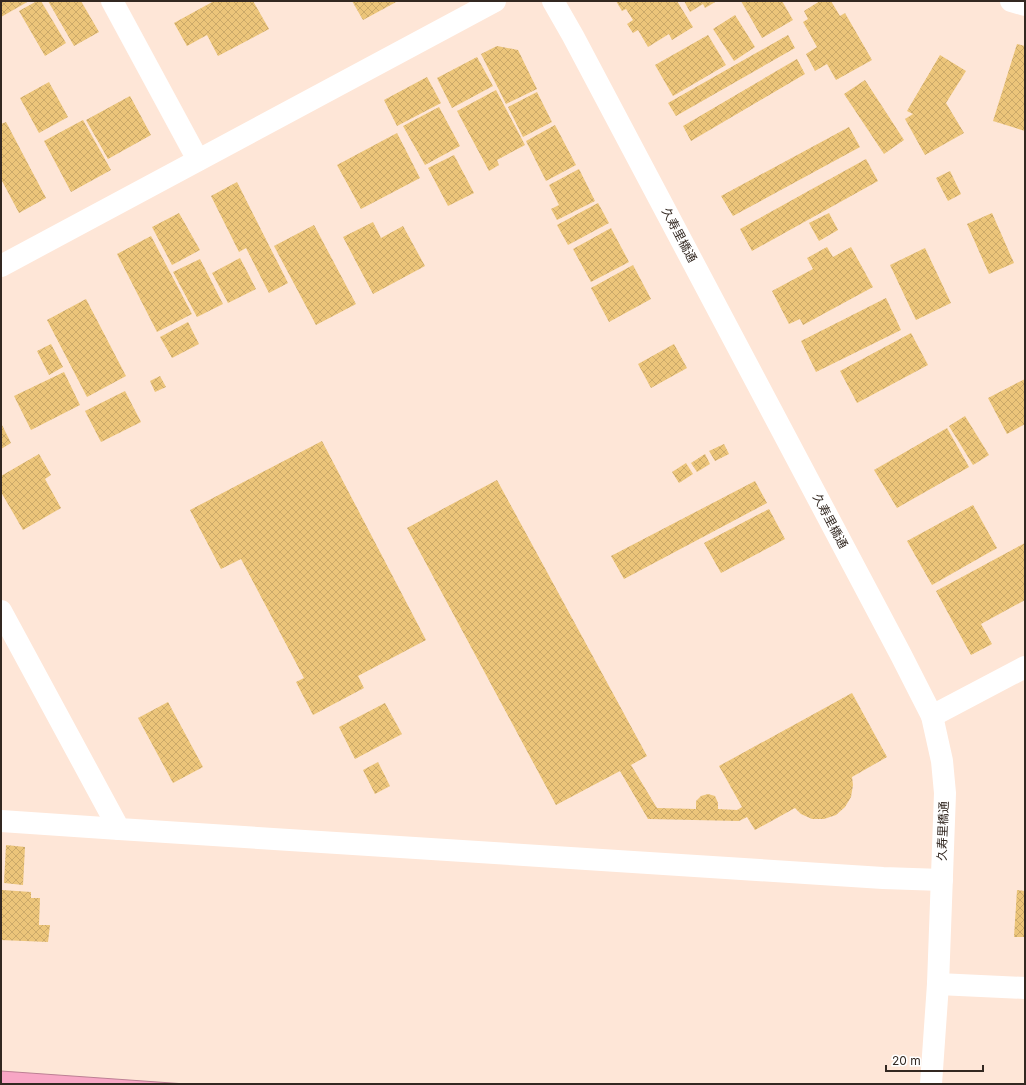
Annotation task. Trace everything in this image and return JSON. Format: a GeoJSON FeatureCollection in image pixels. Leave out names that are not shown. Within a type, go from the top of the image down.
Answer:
{"type":"FeatureCollection","features":[{"type":"Feature","properties":{"kind":"street"},"geometry":{"type":"LineString","coordinates":[[112,1],[198,160]]}},
{"type":"Feature","properties":{"kind":"street"},"geometry":{"type":"LineString","coordinates":[[1,266],[495,1]]}},
{"type":"Feature","properties":{"kind":"street","name":"久寿里橋通"},"geometry":{"type":"LineString","coordinates":[[553,1],[850,558],[932,716],[942,761],[944,792],[938,984],[931,1084]]}},
{"type":"Feature","properties":{"kind":"street"},"geometry":{"type":"LineString","coordinates":[[1011,1],[1025,5]]}},
{"type":"Feature","properties":{"kind":"street"},"geometry":{"type":"LineString","coordinates":[[1,611],[119,829]]}},
{"type":"Feature","properties":{"kind":"street"},"geometry":{"type":"LineString","coordinates":[[932,716],[1025,667]]}},
{"type":"Feature","properties":{"kind":"street"},"geometry":{"type":"LineString","coordinates":[[1,821],[883,878],[942,880]]}},
{"type":"Feature","properties":{"kind":"street"},"geometry":{"type":"LineString","coordinates":[[938,984],[1025,988]]}},
{"type":"Feature","properties":{"kind":"shaded area"},"geometry":{"type":"Polygon","coordinates":[[[1,1071],[186,1084],[1,1084],[1,1071]]]}},
{"type":"Feature","properties":{"kind":"building"},"geometry":{"type":"Polygon","coordinates":[[[1,1],[29,1],[1,17],[1,1]]]}},
{"type":"Feature","properties":{"kind":"building"},"geometry":{"type":"Polygon","coordinates":[[[37,1],[41,1],[66,43],[45,56],[19,11],[37,1]]]}},
{"type":"Feature","properties":{"kind":"building"},"geometry":{"type":"Polygon","coordinates":[[[48,1],[81,1],[99,32],[74,46],[48,1]]]}},
{"type":"Feature","properties":{"kind":"building"},"geometry":{"type":"Polygon","coordinates":[[[214,1],[253,1],[269,29],[218,56],[207,35],[187,46],[174,23],[214,1]]]}},
{"type":"Feature","properties":{"kind":"building"},"geometry":{"type":"Polygon","coordinates":[[[352,1],[398,1],[363,20],[352,1]]]}},
{"type":"Feature","properties":{"kind":"building"},"geometry":{"type":"Polygon","coordinates":[[[616,1],[677,1],[693,27],[672,40],[669,34],[648,47],[638,30],[633,33],[627,24],[633,20],[626,9],[622,11],[616,1]]]}},
{"type":"Feature","properties":{"kind":"building"},"geometry":{"type":"Polygon","coordinates":[[[684,1],[717,1],[705,8],[703,4],[690,12],[684,1]]]}},
{"type":"Feature","properties":{"kind":"building"},"geometry":{"type":"Polygon","coordinates":[[[741,1],[782,1],[793,20],[762,38],[741,1]]]}},
{"type":"Feature","properties":{"kind":"building"},"geometry":{"type":"Polygon","coordinates":[[[820,1],[831,1],[840,16],[845,13],[872,60],[836,80],[827,64],[815,71],[806,54],[817,47],[803,22],[808,19],[804,11],[820,1]]]}},
{"type":"Feature","properties":{"kind":"building"},"geometry":{"type":"Polygon","coordinates":[[[735,15],[755,47],[734,61],[713,29],[735,15]]]}},
{"type":"Feature","properties":{"kind":"building"},"geometry":{"type":"Polygon","coordinates":[[[708,35],[726,65],[673,96],[655,65],[708,35]]]}},
{"type":"Feature","properties":{"kind":"building"},"geometry":{"type":"Polygon","coordinates":[[[788,35],[795,48],[676,116],[668,103],[788,35]]]}},
{"type":"Feature","properties":{"kind":"building"},"geometry":{"type":"Polygon","coordinates":[[[1017,44],[1025,46],[1025,131],[993,121],[1017,44]]]}},
{"type":"Feature","properties":{"kind":"building"},"geometry":{"type":"Polygon","coordinates":[[[497,46],[518,50],[537,89],[506,104],[481,54],[497,46]]]}},
{"type":"Feature","properties":{"kind":"building"},"geometry":{"type":"Polygon","coordinates":[[[940,55],[966,71],[946,103],[964,133],[925,155],[905,119],[913,114],[907,111],[940,55]]]}},
{"type":"Feature","properties":{"kind":"building"},"geometry":{"type":"Polygon","coordinates":[[[477,57],[493,86],[452,108],[437,78],[477,57]]]}},
{"type":"Feature","properties":{"kind":"building"},"geometry":{"type":"Polygon","coordinates":[[[797,59],[805,74],[691,141],[683,126],[797,59]]]}},
{"type":"Feature","properties":{"kind":"building"},"geometry":{"type":"Polygon","coordinates":[[[427,77],[441,103],[397,126],[384,100],[427,77]]]}},
{"type":"Feature","properties":{"kind":"building"},"geometry":{"type":"Polygon","coordinates":[[[865,80],[904,140],[884,154],[844,94],[865,80]]]}},
{"type":"Feature","properties":{"kind":"building"},"geometry":{"type":"Polygon","coordinates":[[[49,82],[68,117],[39,133],[20,98],[49,82]]]}},
{"type":"Feature","properties":{"kind":"building"},"geometry":{"type":"Polygon","coordinates":[[[496,90],[525,145],[497,160],[499,165],[489,171],[457,111],[496,90]]]}},
{"type":"Feature","properties":{"kind":"building"},"geometry":{"type":"Polygon","coordinates":[[[537,92],[552,122],[523,137],[508,107],[537,92]]]}},
{"type":"Feature","properties":{"kind":"building"},"geometry":{"type":"Polygon","coordinates":[[[130,96],[151,135],[108,159],[86,120],[130,96]]]}},
{"type":"Feature","properties":{"kind":"building"},"geometry":{"type":"Polygon","coordinates":[[[439,107],[460,146],[425,165],[403,126],[439,107]]]}},
{"type":"Feature","properties":{"kind":"building"},"geometry":{"type":"Polygon","coordinates":[[[83,120],[111,170],[71,192],[44,141],[83,120]]]}},
{"type":"Feature","properties":{"kind":"building"},"geometry":{"type":"Polygon","coordinates":[[[6,122],[46,198],[19,213],[1,179],[1,124],[6,122]]]}},
{"type":"Feature","properties":{"kind":"building"},"geometry":{"type":"Polygon","coordinates":[[[555,125],[576,165],[546,181],[526,141],[555,125]]]}},
{"type":"Feature","properties":{"kind":"building"},"geometry":{"type":"Polygon","coordinates":[[[849,127],[860,147],[733,216],[721,196],[849,127]]]}},
{"type":"Feature","properties":{"kind":"building"},"geometry":{"type":"Polygon","coordinates":[[[397,133],[420,178],[361,209],[337,165],[397,133]]]}},
{"type":"Feature","properties":{"kind":"building"},"geometry":{"type":"Polygon","coordinates":[[[454,155],[474,193],[448,206],[428,168],[454,155]]]}},
{"type":"Feature","properties":{"kind":"building"},"geometry":{"type":"Polygon","coordinates":[[[866,159],[878,181],[752,251],[740,229],[866,159]]]}},
{"type":"Feature","properties":{"kind":"building"},"geometry":{"type":"Polygon","coordinates":[[[579,169],[595,201],[557,220],[551,209],[559,205],[549,185],[579,169]]]}},
{"type":"Feature","properties":{"kind":"building"},"geometry":{"type":"Polygon","coordinates":[[[950,171],[961,194],[948,201],[936,178],[950,171]]]}},
{"type":"Feature","properties":{"kind":"building"},"geometry":{"type":"Polygon","coordinates":[[[237,182],[288,283],[269,293],[246,248],[239,252],[211,196],[237,182]]]}},
{"type":"Feature","properties":{"kind":"building"},"geometry":{"type":"Polygon","coordinates":[[[598,203],[609,223],[568,245],[557,225],[598,203]]]}},
{"type":"Feature","properties":{"kind":"building"},"geometry":{"type":"Polygon","coordinates":[[[179,213],[200,250],[172,265],[152,227],[179,213]]]}},
{"type":"Feature","properties":{"kind":"building"},"geometry":{"type":"Polygon","coordinates":[[[829,213],[838,230],[819,241],[809,223],[829,213]]]}},
{"type":"Feature","properties":{"kind":"building"},"geometry":{"type":"Polygon","coordinates":[[[992,213],[1014,263],[989,274],[967,224],[992,213]]]}},
{"type":"Feature","properties":{"kind":"building"},"geometry":{"type":"Polygon","coordinates":[[[373,222],[381,238],[403,226],[425,266],[373,294],[343,237],[373,222]]]}},
{"type":"Feature","properties":{"kind":"building"},"geometry":{"type":"Polygon","coordinates":[[[314,225],[356,304],[316,325],[274,246],[314,225]]]}},
{"type":"Feature","properties":{"kind":"building"},"geometry":{"type":"Polygon","coordinates":[[[611,228],[629,262],[591,282],[573,249],[611,228]]]}},
{"type":"Feature","properties":{"kind":"building"},"geometry":{"type":"Polygon","coordinates":[[[151,236],[192,314],[157,332],[117,254],[151,236]]]}},
{"type":"Feature","properties":{"kind":"building"},"geometry":{"type":"Polygon","coordinates":[[[827,247],[833,257],[851,247],[873,287],[803,325],[800,319],[789,324],[772,291],[813,269],[807,258],[827,247]]]}},
{"type":"Feature","properties":{"kind":"building"},"geometry":{"type":"Polygon","coordinates":[[[925,248],[951,303],[916,320],[890,265],[925,248]]]}},
{"type":"Feature","properties":{"kind":"building"},"geometry":{"type":"Polygon","coordinates":[[[240,258],[256,289],[228,303],[212,273],[240,258]]]}},
{"type":"Feature","properties":{"kind":"building"},"geometry":{"type":"Polygon","coordinates":[[[200,259],[223,304],[197,317],[173,272],[200,259]]]}},
{"type":"Feature","properties":{"kind":"building"},"geometry":{"type":"Polygon","coordinates":[[[633,265],[651,299],[609,322],[591,288],[633,265]]]}},
{"type":"Feature","properties":{"kind":"building"},"geometry":{"type":"Polygon","coordinates":[[[886,298],[901,330],[816,372],[801,341],[886,298]]]}},
{"type":"Feature","properties":{"kind":"building"},"geometry":{"type":"Polygon","coordinates":[[[86,299],[126,376],[87,397],[47,320],[86,299]]]}},
{"type":"Feature","properties":{"kind":"building"},"geometry":{"type":"Polygon","coordinates":[[[188,322],[199,344],[172,358],[160,337],[188,322]]]}},
{"type":"Feature","properties":{"kind":"building"},"geometry":{"type":"Polygon","coordinates":[[[911,333],[928,365],[857,403],[840,371],[911,333]]]}},
{"type":"Feature","properties":{"kind":"building"},"geometry":{"type":"Polygon","coordinates":[[[51,344],[63,367],[49,375],[37,351],[51,344]]]}},
{"type":"Feature","properties":{"kind":"building"},"geometry":{"type":"Polygon","coordinates":[[[674,344],[687,368],[651,388],[638,364],[674,344]]]}},
{"type":"Feature","properties":{"kind":"building"},"geometry":{"type":"Polygon","coordinates":[[[64,372],[80,405],[31,430],[14,396],[64,372]]]}},
{"type":"Feature","properties":{"kind":"building"},"geometry":{"type":"Polygon","coordinates":[[[160,376],[166,387],[155,392],[150,381],[160,376]]]}},
{"type":"Feature","properties":{"kind":"building"},"geometry":{"type":"Polygon","coordinates":[[[1025,379],[1025,424],[1007,434],[988,398],[1025,379]]]}},
{"type":"Feature","properties":{"kind":"building"},"geometry":{"type":"Polygon","coordinates":[[[125,391],[141,422],[101,442],[85,411],[125,391]]]}},
{"type":"Feature","properties":{"kind":"building"},"geometry":{"type":"Polygon","coordinates":[[[965,416],[989,455],[973,465],[949,426],[965,416]]]}},
{"type":"Feature","properties":{"kind":"building"},"geometry":{"type":"Polygon","coordinates":[[[1,423],[11,443],[1,449],[1,423]]]}},
{"type":"Feature","properties":{"kind":"building"},"geometry":{"type":"Polygon","coordinates":[[[947,428],[969,467],[897,508],[874,470],[947,428]]]}},
{"type":"Feature","properties":{"kind":"building"},"geometry":{"type":"Polygon","coordinates":[[[322,441],[426,640],[358,676],[364,688],[313,715],[296,682],[304,678],[241,559],[221,569],[190,510],[322,441]]]}},
{"type":"Feature","properties":{"kind":"building"},"geometry":{"type":"Polygon","coordinates":[[[724,444],[729,454],[715,461],[709,451],[724,444]]]}},
{"type":"Feature","properties":{"kind":"building"},"geometry":{"type":"Polygon","coordinates":[[[39,454],[51,475],[45,479],[61,508],[23,530],[1,492],[1,476],[39,454]]]}},
{"type":"Feature","properties":{"kind":"building"},"geometry":{"type":"Polygon","coordinates":[[[705,454],[710,464],[697,472],[691,463],[705,454]]]}},
{"type":"Feature","properties":{"kind":"building"},"geometry":{"type":"Polygon","coordinates":[[[686,463],[693,474],[679,483],[672,472],[686,463]]]}},
{"type":"Feature","properties":{"kind":"building"},"geometry":{"type":"Polygon","coordinates":[[[497,480],[647,756],[631,765],[657,808],[696,809],[696,801],[701,796],[708,794],[715,796],[718,803],[718,809],[737,810],[742,807],[719,766],[852,693],[887,757],[852,777],[853,785],[851,797],[845,807],[836,815],[824,819],[812,819],[801,814],[795,808],[755,830],[747,817],[739,821],[648,819],[620,771],[556,805],[407,528],[497,480]]]}},
{"type":"Feature","properties":{"kind":"building"},"geometry":{"type":"Polygon","coordinates":[[[755,481],[767,503],[624,579],[611,556],[755,481]]]}},
{"type":"Feature","properties":{"kind":"building"},"geometry":{"type":"Polygon","coordinates":[[[973,505],[997,548],[932,585],[907,541],[973,505]]]}},
{"type":"Feature","properties":{"kind":"building"},"geometry":{"type":"Polygon","coordinates":[[[769,509],[785,539],[721,573],[704,543],[769,509]]]}},
{"type":"Feature","properties":{"kind":"building"},"geometry":{"type":"Polygon","coordinates":[[[1025,543],[1025,600],[981,624],[992,644],[971,655],[936,591],[1025,543]]]}},
{"type":"Feature","properties":{"kind":"building"},"geometry":{"type":"Polygon","coordinates":[[[168,702],[203,767],[173,783],[138,718],[168,702]]]}},
{"type":"Feature","properties":{"kind":"building"},"geometry":{"type":"Polygon","coordinates":[[[385,703],[402,734],[355,759],[339,727],[385,703]]]}},
{"type":"Feature","properties":{"kind":"building"},"geometry":{"type":"Polygon","coordinates":[[[378,762],[390,786],[375,794],[363,770],[378,762]]]}},
{"type":"Feature","properties":{"kind":"building"},"geometry":{"type":"Polygon","coordinates":[[[6,845],[25,847],[23,885],[4,883],[6,845]]]}},
{"type":"Feature","properties":{"kind":"building"},"geometry":{"type":"Polygon","coordinates":[[[2,890],[31,892],[31,898],[40,898],[39,925],[50,925],[48,942],[1,940],[2,890]]]}},
{"type":"Feature","properties":{"kind":"building"},"geometry":{"type":"Polygon","coordinates":[[[1017,890],[1025,891],[1025,937],[1014,937],[1017,890]]]}}]}
